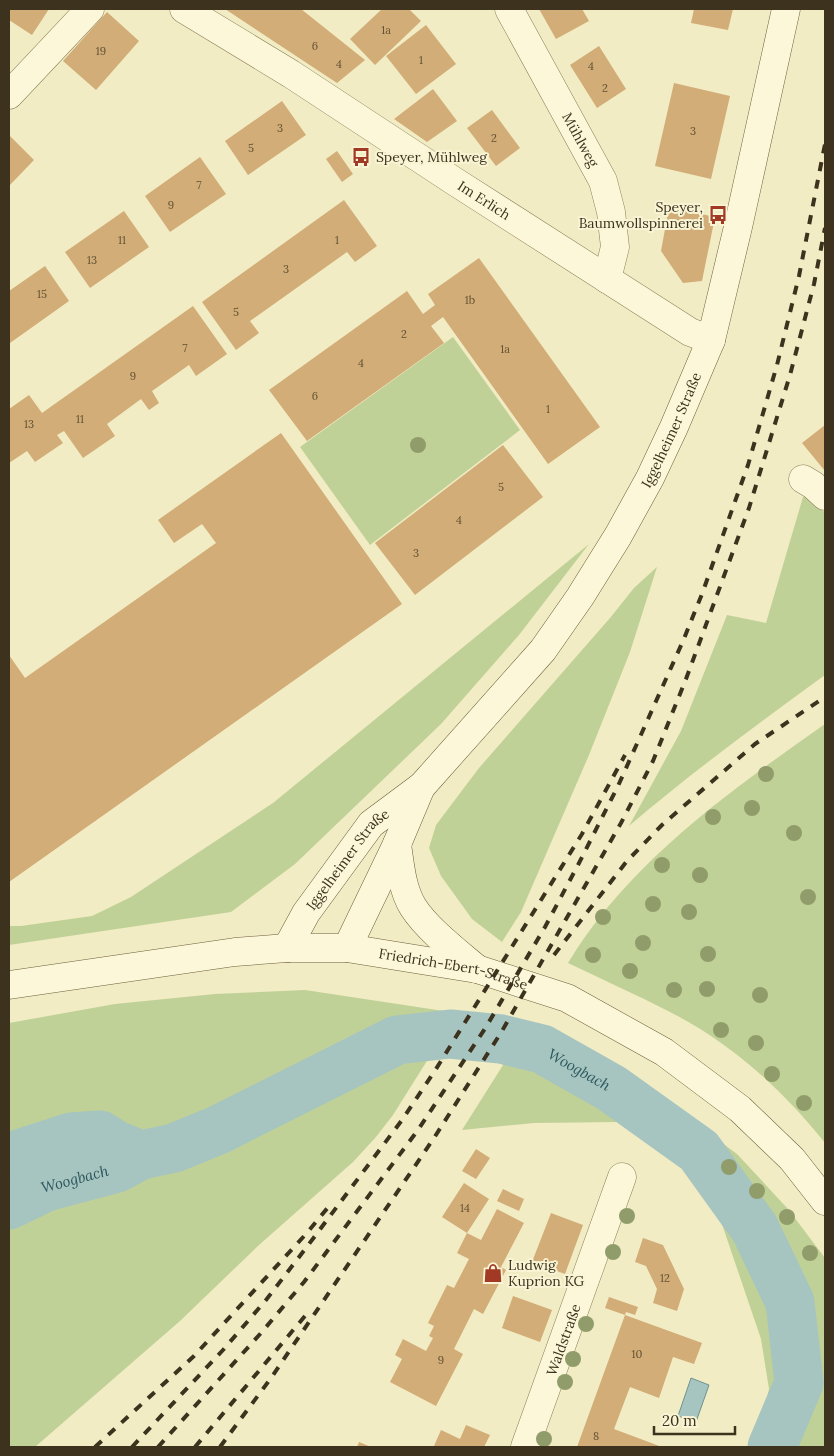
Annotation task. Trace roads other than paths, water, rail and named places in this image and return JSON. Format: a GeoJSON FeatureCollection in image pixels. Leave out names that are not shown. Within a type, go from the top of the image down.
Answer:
{"type":"FeatureCollection","features":[{"type":"Feature","properties":{"kind":"main road"},"geometry":{"type":"LineString","coordinates":[[9,94],[90,9]]}},
{"type":"Feature","properties":{"kind":"main road","name":"Im Erlich"},"geometry":{"type":"LineString","coordinates":[[184,9],[291,74],[607,280],[690,332],[711,340]]}},
{"type":"Feature","properties":{"kind":"main road","name":"Mühlweg"},"geometry":{"type":"LineString","coordinates":[[509,9],[603,181],[611,212],[615,246],[607,280]]}},
{"type":"Feature","properties":{"kind":"main road","name":"Iggelheimer Straße"},"geometry":{"type":"LineString","coordinates":[[287,948],[306,913],[372,824],[422,786],[543,650],[580,597],[618,536],[650,478],[711,340],[786,9]]}},
{"type":"Feature","properties":{"kind":"main road"},"geometry":{"type":"LineString","coordinates":[[803,479],[825,496]]}},
{"type":"Feature","properties":{"kind":"main road","name":"Iggelheimer Straße"},"geometry":{"type":"LineString","coordinates":[[347,948],[397,844],[422,786]]}},
{"type":"Feature","properties":{"kind":"main road"},"geometry":{"type":"LineString","coordinates":[[397,844],[403,881],[413,907],[438,936],[477,969]]}},
{"type":"Feature","properties":{"kind":"main road","name":"Friedrich-Ebert-Straße"},"geometry":{"type":"LineString","coordinates":[[9,985],[225,953],[287,948],[347,948],[477,969],[568,998],[664,1052],[740,1109],[792,1159],[825,1201]]}},
{"type":"Feature","properties":{"kind":"main road","name":"Waldstraße"},"geometry":{"type":"LineString","coordinates":[[525,1447],[622,1177]]}},
{"type":"Feature","properties":{"kind":"water"},"geometry":{"type":"Polygon","coordinates":[[[691,1378],[709,1385],[696,1422],[678,1416],[691,1378]]]}},
{"type":"Feature","properties":{"kind":"waterway","name":"Woogbach"},"geometry":{"type":"LineString","coordinates":[[9,1157],[71,1137],[100,1135],[116,1145],[141,1155],[174,1148],[218,1130],[397,1040],[450,1034],[501,1039],[542,1049],[611,1088],[699,1151],[755,1229],[790,1302],[799,1383],[772,1447]]}},
{"type":"Feature","properties":{"kind":"waterway","name":"Woogbach"},"geometry":{"type":"LineString","coordinates":[[9,1205],[46,1187],[117,1168],[141,1155]]}},
{"type":"Feature","properties":{"kind":"railway"},"geometry":{"type":"LineString","coordinates":[[158,1447],[261,1333],[304,1282],[418,1130],[486,1027],[545,927],[578,865],[618,786],[683,641],[702,594],[748,465],[777,365],[799,276],[825,144]]}},
{"type":"Feature","properties":{"kind":"railway"},"geometry":{"type":"LineString","coordinates":[[220,1447],[271,1378],[434,1138],[502,1031],[621,823],[653,761],[686,679],[749,508],[790,375],[814,284],[825,228]]}},
{"type":"Feature","properties":{"kind":"railway"},"geometry":{"type":"LineString","coordinates":[[554,955],[627,861],[662,825],[755,744],[825,697]]}},
{"type":"Feature","properties":{"kind":"railway"},"geometry":{"type":"LineString","coordinates":[[132,1447],[223,1350],[266,1300],[402,1120],[436,1069],[582,834],[625,755]]}},
{"type":"Feature","properties":{"kind":"railway"},"geometry":{"type":"LineString","coordinates":[[95,1447],[194,1356],[306,1234],[330,1205]]}},
{"type":"Feature","properties":{"kind":"railway"},"geometry":{"type":"LineString","coordinates":[[195,1447],[305,1316]]}},
{"type":"Feature","properties":{"kind":"place","name":"Speyer, Mühlweg"},"geometry":{"type":"Point","coordinates":[361,157]}},
{"type":"Feature","properties":{"kind":"place","name":"Speyer, Baumwollspinnerei"},"geometry":{"type":"Point","coordinates":[718,215]}},
{"type":"Feature","properties":{"kind":"place","name":"Ludwig Kuprion KG"},"geometry":{"type":"Point","coordinates":[493,1273]}}]}
